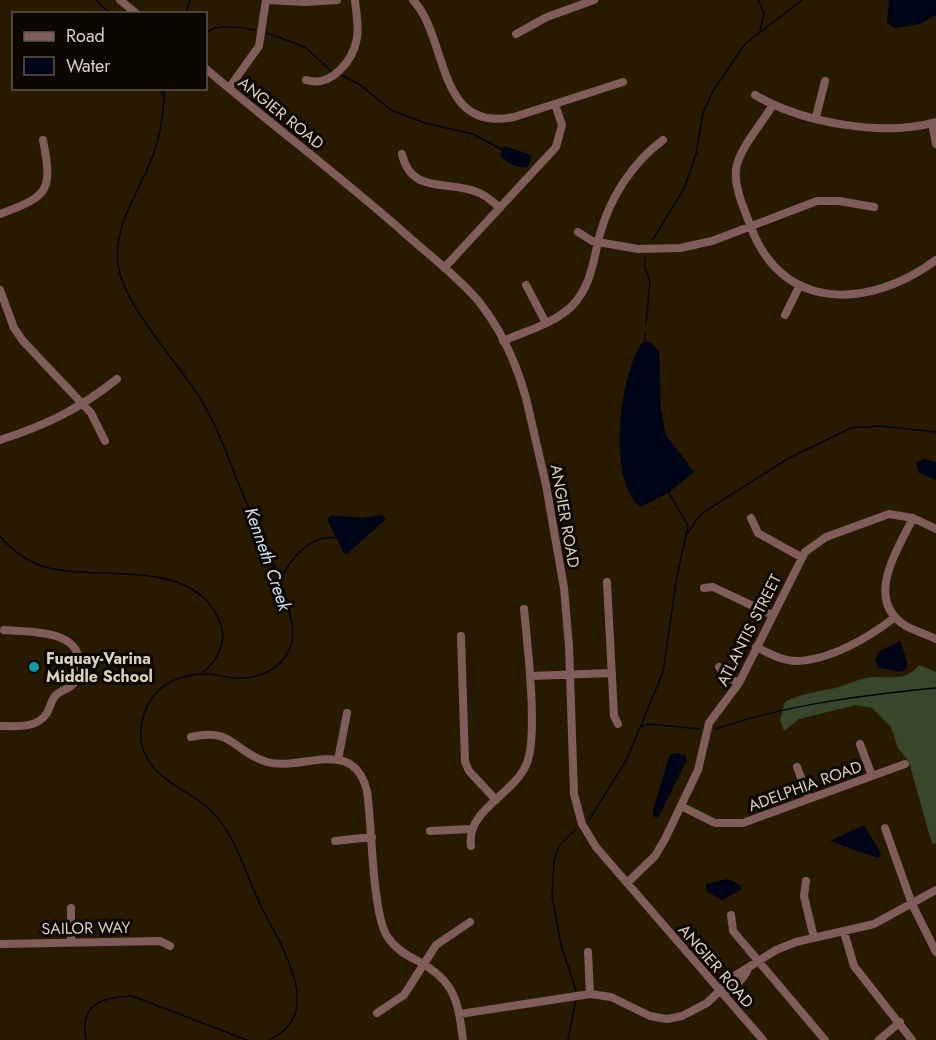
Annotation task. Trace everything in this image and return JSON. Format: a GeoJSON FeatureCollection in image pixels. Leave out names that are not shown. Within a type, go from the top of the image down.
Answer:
{"type":"FeatureCollection","features":[{"type":"Feature","properties":{"kind":"street"},"geometry":{"type":"LineString","coordinates":[[228,88],[259,46],[266,0],[306,2],[337,0]]}},
{"type":"Feature","properties":{"kind":"street"},"geometry":{"type":"LineString","coordinates":[[306,80],[314,83],[327,80],[350,55],[358,31],[355,0]]}},
{"type":"Feature","properties":{"kind":"street"},"geometry":{"type":"LineString","coordinates":[[413,0],[426,18],[451,89],[467,108],[485,117],[504,119],[623,82]]}},
{"type":"Feature","properties":{"kind":"street"},"geometry":{"type":"LineString","coordinates":[[516,33],[547,17],[594,0]]}},
{"type":"Feature","properties":{"kind":"street"},"geometry":{"type":"LineString","coordinates":[[123,1],[135,12]]}},
{"type":"Feature","properties":{"kind":"street","name":"ANGIER ROAD"},"geometry":{"type":"LineString","coordinates":[[207,70],[445,267],[479,302],[503,341],[523,386],[544,477],[564,588],[570,674],[572,771],[577,810],[593,843],[762,1040]]}},
{"type":"Feature","properties":{"kind":"street"},"geometry":{"type":"LineString","coordinates":[[816,117],[825,81]]}},
{"type":"Feature","properties":{"kind":"street"},"geometry":{"type":"LineString","coordinates":[[755,95],[772,106],[850,126],[881,129],[934,122],[936,144]]}},
{"type":"Feature","properties":{"kind":"street"},"geometry":{"type":"LineString","coordinates":[[445,267],[559,142],[562,125],[555,104]]}},
{"type":"Feature","properties":{"kind":"street"},"geometry":{"type":"LineString","coordinates":[[772,106],[740,157],[736,170],[739,192],[750,227],[767,258],[782,274],[800,285],[835,296],[865,294],[905,281],[936,260]]}},
{"type":"Feature","properties":{"kind":"street"},"geometry":{"type":"LineString","coordinates":[[0,214],[29,203],[45,191],[50,173],[44,140]]}},
{"type":"Feature","properties":{"kind":"street"},"geometry":{"type":"LineString","coordinates":[[503,341],[546,323],[572,306],[586,287],[603,225],[628,174],[663,140]]}},
{"type":"Feature","properties":{"kind":"street"},"geometry":{"type":"LineString","coordinates":[[402,154],[407,170],[418,179],[476,191],[500,208]]}},
{"type":"Feature","properties":{"kind":"street"},"geometry":{"type":"LineString","coordinates":[[578,232],[598,242],[645,250],[680,248],[701,245],[818,201],[839,201],[874,207]]}},
{"type":"Feature","properties":{"kind":"street"},"geometry":{"type":"LineString","coordinates":[[526,285],[546,323]]}},
{"type":"Feature","properties":{"kind":"street"},"geometry":{"type":"LineString","coordinates":[[785,315],[800,285]]}},
{"type":"Feature","properties":{"kind":"street"},"geometry":{"type":"LineString","coordinates":[[0,290],[14,328],[23,341],[91,413],[105,441]]}},
{"type":"Feature","properties":{"kind":"street"},"geometry":{"type":"LineString","coordinates":[[0,440],[57,420],[117,380]]}},
{"type":"Feature","properties":{"kind":"street","name":"ATLANTIS STREET"},"geometry":{"type":"LineString","coordinates":[[627,883],[655,856],[698,770],[709,723],[739,683],[801,557],[826,537],[889,514],[913,518]]}},
{"type":"Feature","properties":{"kind":"street"},"geometry":{"type":"LineString","coordinates":[[936,529],[913,518],[886,574],[886,599],[895,617],[906,625],[936,639]]}},
{"type":"Feature","properties":{"kind":"street"},"geometry":{"type":"LineString","coordinates":[[751,519],[758,532],[801,557]]}},
{"type":"Feature","properties":{"kind":"street"},"geometry":{"type":"LineString","coordinates":[[607,582],[614,716],[618,724]]}},
{"type":"Feature","properties":{"kind":"street"},"geometry":{"type":"LineString","coordinates":[[704,588],[713,587],[772,615]]}},
{"type":"Feature","properties":{"kind":"street"},"geometry":{"type":"LineString","coordinates":[[471,846],[471,829],[522,773],[530,754],[530,676],[524,609]]}},
{"type":"Feature","properties":{"kind":"street"},"geometry":{"type":"LineString","coordinates":[[756,647],[781,658],[808,660],[868,638],[895,617]]}},
{"type":"Feature","properties":{"kind":"street"},"geometry":{"type":"LineString","coordinates":[[0,726],[30,725],[41,720],[54,696],[71,687],[80,670],[75,648],[64,639],[46,634],[4,630]]}},
{"type":"Feature","properties":{"kind":"street"},"geometry":{"type":"LineString","coordinates":[[461,636],[465,762],[469,771],[496,800]]}},
{"type":"Feature","properties":{"kind":"street"},"geometry":{"type":"LineString","coordinates":[[719,667],[725,676],[739,683]]}},
{"type":"Feature","properties":{"kind":"street"},"geometry":{"type":"LineString","coordinates":[[530,676],[612,673]]}},
{"type":"Feature","properties":{"kind":"street"},"geometry":{"type":"LineString","coordinates":[[338,760],[347,713]]}},
{"type":"Feature","properties":{"kind":"street"},"geometry":{"type":"LineString","coordinates":[[191,736],[219,734],[261,759],[273,763],[319,758],[338,760],[353,767],[362,777],[367,791],[383,928],[396,948],[440,975],[451,988],[460,1014],[463,1040]]}},
{"type":"Feature","properties":{"kind":"street"},"geometry":{"type":"LineString","coordinates":[[860,744],[872,776]]}},
{"type":"Feature","properties":{"kind":"street","name":"ADELPHIA ROAD"},"geometry":{"type":"LineString","coordinates":[[681,806],[715,823],[734,825],[905,764]]}},
{"type":"Feature","properties":{"kind":"street"},"geometry":{"type":"LineString","coordinates":[[797,767],[809,799]]}},
{"type":"Feature","properties":{"kind":"street"},"geometry":{"type":"LineString","coordinates":[[885,828],[912,904],[936,952]]}},
{"type":"Feature","properties":{"kind":"street"},"geometry":{"type":"LineString","coordinates":[[430,831],[471,829]]}},
{"type":"Feature","properties":{"kind":"street"},"geometry":{"type":"LineString","coordinates":[[335,841],[372,837]]}},
{"type":"Feature","properties":{"kind":"street"},"geometry":{"type":"LineString","coordinates":[[806,880],[804,896],[814,938]]}},
{"type":"Feature","properties":{"kind":"street"},"geometry":{"type":"LineString","coordinates":[[460,1014],[590,994],[611,997],[650,1016],[667,1018],[693,1012],[738,983],[748,969],[758,961],[786,946],[874,924],[936,890]]}},
{"type":"Feature","properties":{"kind":"street"},"geometry":{"type":"LineString","coordinates":[[71,941],[72,908]]}},
{"type":"Feature","properties":{"kind":"street"},"geometry":{"type":"LineString","coordinates":[[731,915],[733,931],[825,1040]]}},
{"type":"Feature","properties":{"kind":"street"},"geometry":{"type":"LineString","coordinates":[[377,1013],[404,995],[442,939],[470,922]]}},
{"type":"Feature","properties":{"kind":"street"},"geometry":{"type":"LineString","coordinates":[[844,932],[854,966],[912,1040]]}},
{"type":"Feature","properties":{"kind":"street","name":"SAILOR WAY"},"geometry":{"type":"LineString","coordinates":[[0,944],[160,941],[170,946]]}},
{"type":"Feature","properties":{"kind":"street"},"geometry":{"type":"LineString","coordinates":[[588,952],[590,994]]}},
{"type":"Feature","properties":{"kind":"street"},"geometry":{"type":"LineString","coordinates":[[879,1040],[900,1022]]}},
{"type":"Feature","properties":{"kind":"green space"},"geometry":{"type":"Polygon","coordinates":[[[919,665],[936,672],[936,843],[932,844],[909,762],[898,748],[891,727],[872,708],[856,705],[799,719],[784,731],[780,720],[785,702],[792,699],[866,678],[901,676],[914,671],[919,665]]]}},
{"type":"Feature","properties":{"kind":"water"},"geometry":{"type":"Polygon","coordinates":[[[889,0],[936,0],[936,15],[920,24],[894,28],[887,23],[889,0]]]}},
{"type":"Feature","properties":{"kind":"water"},"geometry":{"type":"Polygon","coordinates":[[[504,146],[532,155],[528,167],[513,165],[500,156],[504,146]]]}},
{"type":"Feature","properties":{"kind":"water"},"geometry":{"type":"Polygon","coordinates":[[[650,342],[659,351],[661,410],[666,435],[694,472],[668,493],[641,507],[630,495],[623,476],[620,427],[623,402],[634,357],[642,343],[650,342]]]}},
{"type":"Feature","properties":{"kind":"water"},"geometry":{"type":"Polygon","coordinates":[[[924,459],[936,462],[936,480],[919,473],[916,463],[924,459]]]}},
{"type":"Feature","properties":{"kind":"water"},"geometry":{"type":"Polygon","coordinates":[[[332,515],[361,518],[382,515],[386,519],[347,554],[343,552],[327,519],[332,515]]]}},
{"type":"Feature","properties":{"kind":"water"},"geometry":{"type":"Polygon","coordinates":[[[900,641],[907,661],[906,669],[902,672],[879,668],[875,660],[880,651],[900,641]]]}},
{"type":"Feature","properties":{"kind":"water"},"geometry":{"type":"Polygon","coordinates":[[[670,754],[685,755],[687,759],[658,818],[653,816],[653,810],[670,754]]]}},
{"type":"Feature","properties":{"kind":"water"},"geometry":{"type":"Polygon","coordinates":[[[864,825],[880,851],[881,855],[878,858],[830,841],[864,825]]]}},
{"type":"Feature","properties":{"kind":"water"},"geometry":{"type":"Polygon","coordinates":[[[728,879],[740,885],[741,890],[722,900],[706,891],[706,884],[728,879]]]}},
{"type":"Feature","properties":{"kind":"waterway"},"geometry":{"type":"LineString","coordinates":[[96,0],[109,12]]}},
{"type":"Feature","properties":{"kind":"waterway","name":"Kenneth Creek"},"geometry":{"type":"LineString","coordinates":[[187,12],[190,0]]}},
{"type":"Feature","properties":{"kind":"waterway"},"geometry":{"type":"LineString","coordinates":[[758,0],[764,13],[760,31]]}},
{"type":"Feature","properties":{"kind":"waterway"},"geometry":{"type":"LineString","coordinates":[[653,239],[684,189],[696,154],[703,113],[713,91],[745,44],[802,0]]}},
{"type":"Feature","properties":{"kind":"waterway"},"geometry":{"type":"LineString","coordinates":[[207,32],[224,27],[255,30]]}},
{"type":"Feature","properties":{"kind":"waterway"},"geometry":{"type":"LineString","coordinates":[[267,33],[305,47],[331,71]]}},
{"type":"Feature","properties":{"kind":"waterway"},"geometry":{"type":"LineString","coordinates":[[341,75],[359,84],[391,110],[425,123],[473,134],[503,150]]}},
{"type":"Feature","properties":{"kind":"waterway","name":"Kenneth Creek"},"geometry":{"type":"LineString","coordinates":[[161,90],[163,96]]}},
{"type":"Feature","properties":{"kind":"waterway","name":"Kenneth Creek"},"geometry":{"type":"LineString","coordinates":[[165,90],[158,141],[123,223],[117,250],[118,264],[122,280],[140,314],[198,395],[212,420],[278,575],[284,591],[293,635],[287,654],[281,662],[265,673],[239,678],[208,674],[193,675],[166,684],[153,696],[148,705],[144,714],[141,739],[151,765],[168,781],[207,807],[223,825],[285,954],[293,974],[297,994],[296,1012],[287,1028],[269,1040]]}},
{"type":"Feature","properties":{"kind":"waterway"},"geometry":{"type":"LineString","coordinates":[[645,257],[645,268],[650,281],[646,323]]}},
{"type":"Feature","properties":{"kind":"waterway"},"geometry":{"type":"LineString","coordinates":[[645,333],[645,344]]}},
{"type":"Feature","properties":{"kind":"waterway"},"geometry":{"type":"LineString","coordinates":[[688,533],[698,517],[707,510],[789,458],[851,428],[879,426],[936,432]]}},
{"type":"Feature","properties":{"kind":"waterway"},"geometry":{"type":"LineString","coordinates":[[589,820],[627,759],[663,672],[677,576],[688,526],[668,491]]}},
{"type":"Feature","properties":{"kind":"waterway"},"geometry":{"type":"LineString","coordinates":[[0,536],[20,555],[45,567],[67,571],[145,575],[169,580],[191,589],[209,603],[221,625],[223,639],[212,664],[202,673]]}},
{"type":"Feature","properties":{"kind":"waterway"},"geometry":{"type":"LineString","coordinates":[[280,580],[289,564],[309,544],[317,540],[335,538]]}},
{"type":"Feature","properties":{"kind":"waterway"},"geometry":{"type":"LineString","coordinates":[[716,729],[797,707],[936,688]]}},
{"type":"Feature","properties":{"kind":"waterway"},"geometry":{"type":"LineString","coordinates":[[640,727],[648,724],[700,729]]}},
{"type":"Feature","properties":{"kind":"waterway"},"geometry":{"type":"LineString","coordinates":[[576,829],[559,846],[554,861],[552,896],[561,945],[576,991]]}},
{"type":"Feature","properties":{"kind":"waterway","name":"Kenneth Creek"},"geometry":{"type":"LineString","coordinates":[[86,1040],[86,1018],[95,1005],[111,998],[132,996],[247,1040]]}},
{"type":"Feature","properties":{"kind":"waterway"},"geometry":{"type":"LineString","coordinates":[[568,1040],[576,999]]}},
{"type":"Feature","properties":{"kind":"place","name":"Fuquay-Varina Middle School"},"geometry":{"type":"Point","coordinates":[34,667]}}]}
